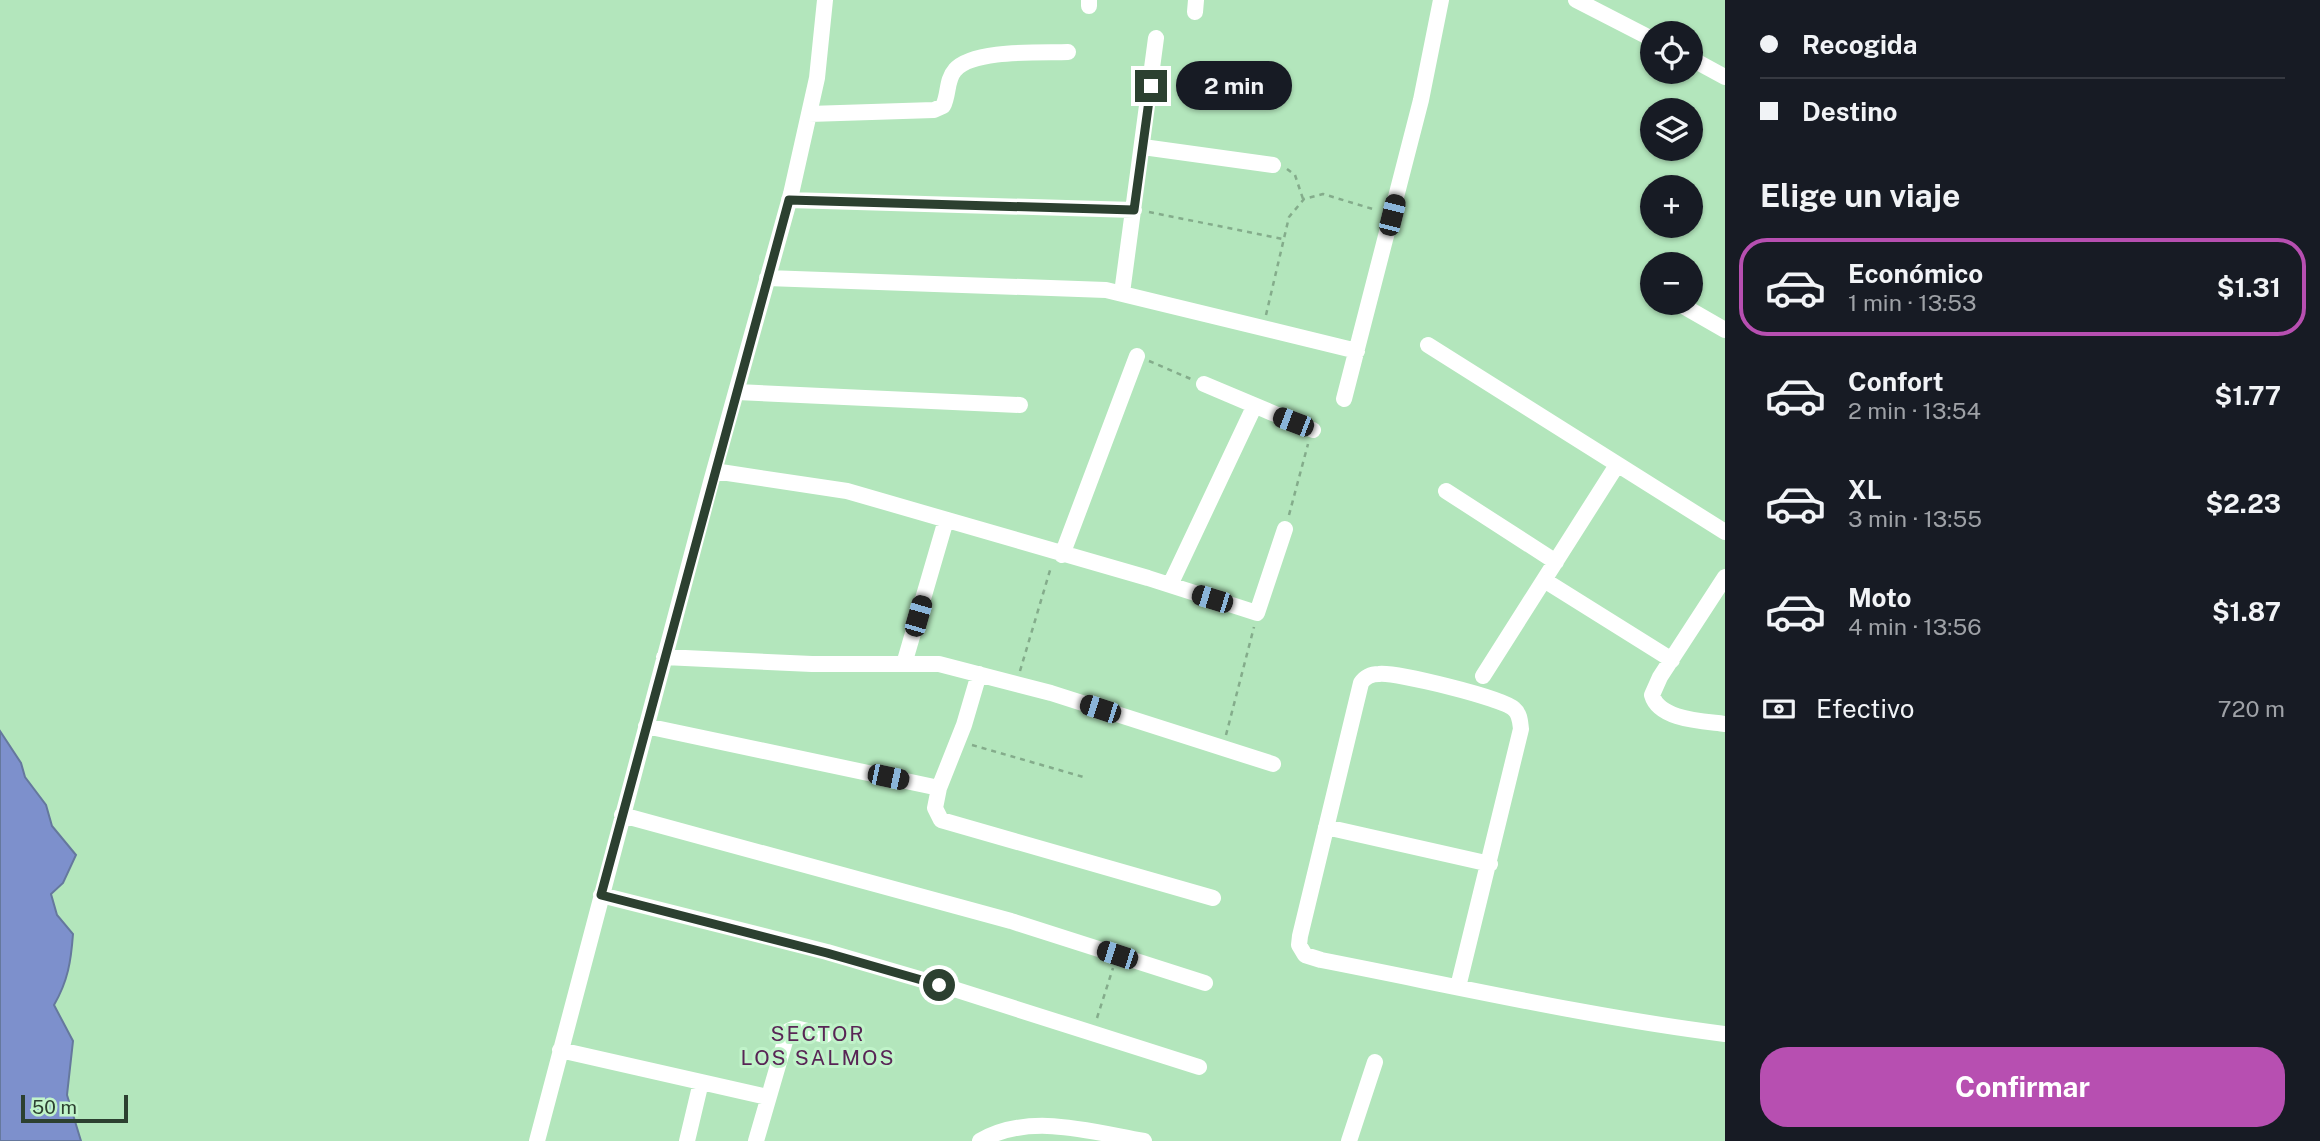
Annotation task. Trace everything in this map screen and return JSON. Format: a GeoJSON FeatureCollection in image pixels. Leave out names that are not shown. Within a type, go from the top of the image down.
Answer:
{"type":"FeatureCollection","features":[{"type":"Feature","properties":{"kind":"street"},"geometry":{"type":"LineString","coordinates":[[537,1141],[664,657],[789,200],[821,51],[825,0]]}},
{"type":"Feature","properties":{"kind":"street"},"geometry":{"type":"LineString","coordinates":[[1344,399],[1421,100],[1441,0]]}},
{"type":"Feature","properties":{"kind":"street"},"geometry":{"type":"LineString","coordinates":[[1576,0],[1640,33]]}},
{"type":"Feature","properties":{"kind":"street"},"geometry":{"type":"LineString","coordinates":[[1122,293],[1156,38]]}},
{"type":"Feature","properties":{"kind":"street"},"geometry":{"type":"LineString","coordinates":[[809,114],[934,110],[943,106],[949,80],[962,64],[989,56],[1068,52]]}},
{"type":"Feature","properties":{"kind":"street"},"geometry":{"type":"LineString","coordinates":[[1703,65],[1725,77]]}},
{"type":"Feature","properties":{"kind":"street"},"geometry":{"type":"LineString","coordinates":[[1143,147],[1273,165]]}},
{"type":"Feature","properties":{"kind":"street"},"geometry":{"type":"LineString","coordinates":[[789,200],[1134,210]]}},
{"type":"Feature","properties":{"kind":"street"},"geometry":{"type":"LineString","coordinates":[[767,278],[1069,287],[1122,293],[1357,351]]}},
{"type":"Feature","properties":{"kind":"street"},"geometry":{"type":"LineString","coordinates":[[1699,315],[1725,330]]}},
{"type":"Feature","properties":{"kind":"street"},"geometry":{"type":"LineString","coordinates":[[1428,345],[1725,532]]}},
{"type":"Feature","properties":{"kind":"street"},"geometry":{"type":"LineString","coordinates":[[1059,555],[1137,356]]}},
{"type":"Feature","properties":{"kind":"street"},"geometry":{"type":"LineString","coordinates":[[1204,384],[1312,430]]}},
{"type":"Feature","properties":{"kind":"street"},"geometry":{"type":"LineString","coordinates":[[737,392],[1020,405]]}},
{"type":"Feature","properties":{"kind":"street"},"geometry":{"type":"LineString","coordinates":[[1170,585],[1254,407]]}},
{"type":"Feature","properties":{"kind":"street"},"geometry":{"type":"LineString","coordinates":[[1483,676],[1617,465]]}},
{"type":"Feature","properties":{"kind":"street"},"geometry":{"type":"LineString","coordinates":[[714,471],[847,491],[1257,613],[1285,529]]}},
{"type":"Feature","properties":{"kind":"street"},"geometry":{"type":"LineString","coordinates":[[1446,491],[1556,562]]}},
{"type":"Feature","properties":{"kind":"street"},"geometry":{"type":"LineString","coordinates":[[904,664],[946,520]]}},
{"type":"Feature","properties":{"kind":"street"},"geometry":{"type":"LineString","coordinates":[[1725,577],[1654,689],[1657,706],[1671,713],[1725,724]]}},
{"type":"Feature","properties":{"kind":"street"},"geometry":{"type":"LineString","coordinates":[[1544,580],[1671,660]]}},
{"type":"Feature","properties":{"kind":"street"},"geometry":{"type":"LineString","coordinates":[[664,657],[824,664],[939,664],[1016,684],[1273,764]]}},
{"type":"Feature","properties":{"kind":"street"},"geometry":{"type":"LineString","coordinates":[[979,674],[958,742],[939,788],[937,814],[950,825],[1213,898]]}},
{"type":"Feature","properties":{"kind":"street"},"geometry":{"type":"LineString","coordinates":[[1458,987],[1521,729],[1516,710],[1505,703],[1472,693],[1391,674],[1372,675],[1360,683],[1300,936],[1301,950],[1321,960],[1458,987],[1725,1034]]}},
{"type":"Feature","properties":{"kind":"street"},"geometry":{"type":"LineString","coordinates":[[646,726],[939,788]]}},
{"type":"Feature","properties":{"kind":"street"},"geometry":{"type":"LineString","coordinates":[[622,815],[855,877],[1205,983]]}},
{"type":"Feature","properties":{"kind":"street"},"geometry":{"type":"LineString","coordinates":[[1326,827],[1490,864]]}},
{"type":"Feature","properties":{"kind":"street"},"geometry":{"type":"LineString","coordinates":[[601,895],[827,953],[1092,1032],[1199,1067]]}},
{"type":"Feature","properties":{"kind":"street"},"geometry":{"type":"LineString","coordinates":[[756,1141],[788,1031],[795,1028],[825,1035]]}},
{"type":"Feature","properties":{"kind":"street"},"geometry":{"type":"LineString","coordinates":[[560,1050],[767,1097]]}},
{"type":"Feature","properties":{"kind":"street"},"geometry":{"type":"LineString","coordinates":[[1349,1141],[1375,1062]]}},
{"type":"Feature","properties":{"kind":"street"},"geometry":{"type":"LineString","coordinates":[[687,1141],[701,1082]]}},
{"type":"Feature","properties":{"kind":"street"},"geometry":{"type":"LineString","coordinates":[[980,1141],[1013,1129],[1036,1126],[1078,1129],[1144,1141]]}},
{"type":"Feature","properties":{"kind":"path"},"geometry":{"type":"LineString","coordinates":[[1273,165],[1294,175],[1304,199]]}},
{"type":"Feature","properties":{"kind":"path"},"geometry":{"type":"LineString","coordinates":[[1263,328],[1289,217],[1304,199],[1323,194],[1392,215]]}},
{"type":"Feature","properties":{"kind":"path"},"geometry":{"type":"LineString","coordinates":[[1134,210],[1283,239]]}},
{"type":"Feature","properties":{"kind":"path"},"geometry":{"type":"LineString","coordinates":[[1137,356],[1204,384]]}},
{"type":"Feature","properties":{"kind":"path"},"geometry":{"type":"LineString","coordinates":[[1285,529],[1312,430]]}},
{"type":"Feature","properties":{"kind":"path"},"geometry":{"type":"LineString","coordinates":[[1016,684],[1059,555]]}},
{"type":"Feature","properties":{"kind":"path"},"geometry":{"type":"LineString","coordinates":[[1222,748],[1257,613]]}},
{"type":"Feature","properties":{"kind":"path"},"geometry":{"type":"LineString","coordinates":[[958,742],[1087,778]]}},
{"type":"Feature","properties":{"kind":"path"},"geometry":{"type":"LineString","coordinates":[[1092,1032],[1117,955]]}},
{"type":"Feature","properties":{"kind":"water"},"geometry":{"type":"Polygon","coordinates":[[[0,731],[21,763],[25,777],[46,805],[52,826],[76,855],[63,883],[51,894],[57,915],[73,934],[68,971],[54,1005],[73,1041],[67,1095],[81,1141],[0,1141],[0,731]]]}},
{"type":"Feature","properties":{"kind":"district","name":"SECTOR LOS SALMOS"},"geometry":{"type":"Point","coordinates":[818,1046]}},
{"type":"Feature","properties":{"kind":"route"},"geometry":{"type":"LineString","coordinates":[[939,985],[827,953],[601,895],[789,200],[1134,210],[1151,86]]}}]}
